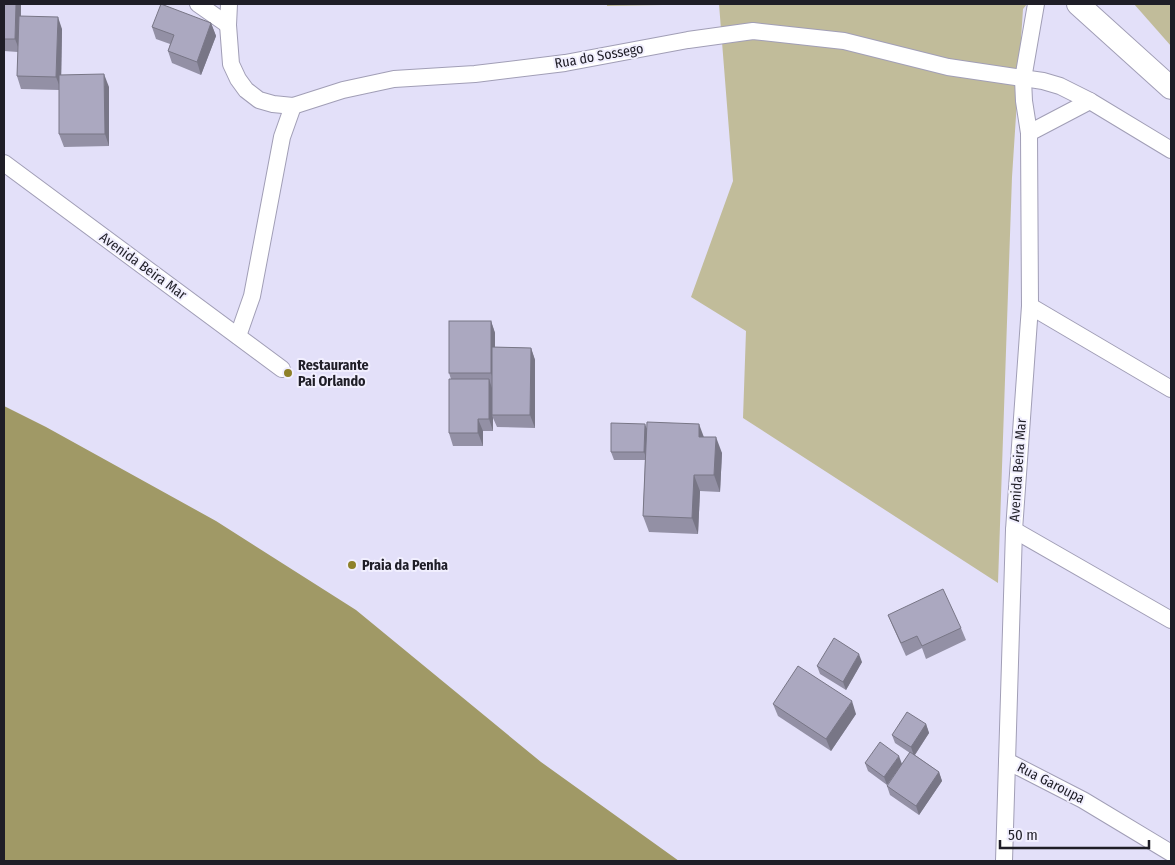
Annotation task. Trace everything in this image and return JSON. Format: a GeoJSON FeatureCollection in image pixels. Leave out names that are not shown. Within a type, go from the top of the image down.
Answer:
{"type":"FeatureCollection","features":[{"type":"Feature","properties":{"kind":"street"},"geometry":{"type":"LineString","coordinates":[[198,4],[228,25]]}},
{"type":"Feature","properties":{"kind":"street","name":"Rua do Sossego"},"geometry":{"type":"LineString","coordinates":[[229,4],[228,25],[231,64],[246,90],[259,100],[273,104],[293,106],[343,90],[394,80],[475,74],[565,63],[688,40],[753,31],[844,40],[948,67],[1043,81],[1060,86],[1090,101],[1171,150]]}},
{"type":"Feature","properties":{"kind":"street","name":"Avenida Beira Mar"},"geometry":{"type":"LineString","coordinates":[[1004,861],[1014,530],[1030,306],[1029,133],[1023,79],[1036,4]]}},
{"type":"Feature","properties":{"kind":"street"},"geometry":{"type":"LineString","coordinates":[[1078,4],[1171,88]]}},
{"type":"Feature","properties":{"kind":"street"},"geometry":{"type":"LineString","coordinates":[[1029,133],[1090,101]]}},
{"type":"Feature","properties":{"kind":"street"},"geometry":{"type":"LineString","coordinates":[[238,336],[252,296],[282,137],[293,106]]}},
{"type":"Feature","properties":{"kind":"street","name":"Avenida Beira Mar"},"geometry":{"type":"LineString","coordinates":[[4,163],[282,369]]}},
{"type":"Feature","properties":{"kind":"street"},"geometry":{"type":"LineString","coordinates":[[1030,306],[1171,390]]}},
{"type":"Feature","properties":{"kind":"street"},"geometry":{"type":"LineString","coordinates":[[1014,530],[1171,620]]}},
{"type":"Feature","properties":{"kind":"street","name":"Rua Garoupa"},"geometry":{"type":"LineString","coordinates":[[1007,761],[1083,800],[1171,853]]}},
{"type":"Feature","properties":{"kind":"shaded area"},"geometry":{"type":"Polygon","coordinates":[[[607,4],[719,4],[607,6],[607,4]]]}},
{"type":"Feature","properties":{"kind":"shaded area"},"geometry":{"type":"Polygon","coordinates":[[[719,4],[1027,4],[1023,9],[1012,177],[998,583],[743,418],[746,331],[691,297],[733,181],[719,4]]]}},
{"type":"Feature","properties":{"kind":"shaded area"},"geometry":{"type":"Polygon","coordinates":[[[1134,4],[1171,4],[1171,46],[1134,4]]]}},
{"type":"Feature","properties":{"kind":"shaded area"},"geometry":{"type":"Polygon","coordinates":[[[4,406],[46,427],[216,521],[356,610],[541,762],[679,861],[4,861],[4,406]]]}},
{"type":"Feature","properties":{"kind":"building"},"geometry":{"type":"Polygon","coordinates":[[[4,4],[16,4],[15,39],[4,39],[4,4]]]}},
{"type":"Feature","properties":{"kind":"building"},"geometry":{"type":"Polygon","coordinates":[[[161,4],[211,23],[197,62],[168,51],[174,35],[152,27],[161,4]]]}},
{"type":"Feature","properties":{"kind":"building"},"geometry":{"type":"Polygon","coordinates":[[[19,16],[58,17],[56,77],[17,76],[19,16]]]}},
{"type":"Feature","properties":{"kind":"building"},"geometry":{"type":"Polygon","coordinates":[[[104,74],[105,134],[59,134],[59,75],[104,74]]]}},
{"type":"Feature","properties":{"kind":"building"},"geometry":{"type":"Polygon","coordinates":[[[449,321],[491,321],[491,373],[449,373],[449,321]]]}},
{"type":"Feature","properties":{"kind":"building"},"geometry":{"type":"Polygon","coordinates":[[[492,347],[531,348],[530,415],[492,415],[492,347]]]}},
{"type":"Feature","properties":{"kind":"building"},"geometry":{"type":"Polygon","coordinates":[[[449,379],[489,379],[489,419],[478,419],[478,433],[449,433],[449,379]]]}},
{"type":"Feature","properties":{"kind":"building"},"geometry":{"type":"Polygon","coordinates":[[[647,422],[699,424],[699,437],[716,437],[714,475],[694,475],[692,518],[643,516],[647,422]]]}},
{"type":"Feature","properties":{"kind":"building"},"geometry":{"type":"Polygon","coordinates":[[[611,423],[645,424],[644,452],[611,452],[611,423]]]}},
{"type":"Feature","properties":{"kind":"building"},"geometry":{"type":"Polygon","coordinates":[[[943,589],[961,628],[922,646],[917,636],[901,643],[888,615],[943,589]]]}},
{"type":"Feature","properties":{"kind":"building"},"geometry":{"type":"Polygon","coordinates":[[[834,638],[859,654],[843,682],[817,666],[834,638]]]}},
{"type":"Feature","properties":{"kind":"building"},"geometry":{"type":"Polygon","coordinates":[[[798,666],[852,701],[826,739],[773,704],[798,666]]]}},
{"type":"Feature","properties":{"kind":"building"},"geometry":{"type":"Polygon","coordinates":[[[907,712],[926,724],[911,747],[892,735],[907,712]]]}},
{"type":"Feature","properties":{"kind":"building"},"geometry":{"type":"Polygon","coordinates":[[[880,742],[899,756],[884,777],[865,763],[880,742]]]}},
{"type":"Feature","properties":{"kind":"building"},"geometry":{"type":"Polygon","coordinates":[[[910,752],[939,772],[916,806],[887,786],[910,752]]]}},
{"type":"Feature","properties":{"kind":"place","name":"Restaurante Pai Orlando"},"geometry":{"type":"Point","coordinates":[288,373]}},
{"type":"Feature","properties":{"kind":"place","name":"Praia da Penha"},"geometry":{"type":"Point","coordinates":[352,565]}}]}
